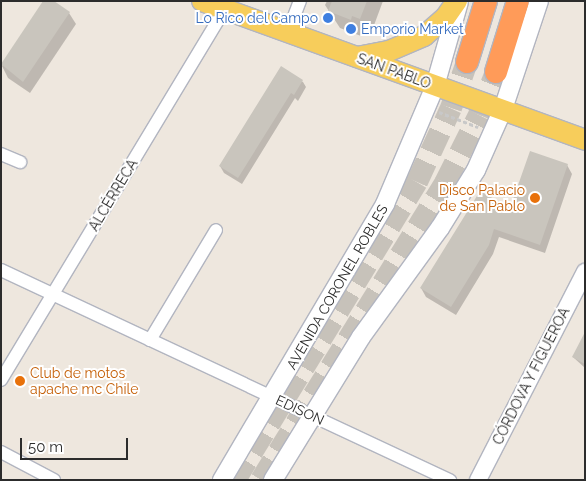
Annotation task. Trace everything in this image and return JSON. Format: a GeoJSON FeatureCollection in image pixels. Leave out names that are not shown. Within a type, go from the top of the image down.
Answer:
{"type":"FeatureCollection","features":[{"type":"Feature","properties":{"kind":"highway"},"geometry":{"type":"LineString","coordinates":[[467,62],[486,1]]}},
{"type":"Feature","properties":{"kind":"highway"},"geometry":{"type":"LineString","coordinates":[[496,72],[518,1]]}},
{"type":"Feature","properties":{"kind":"main road","name":"SAN PABLO"},"geometry":{"type":"LineString","coordinates":[[202,1],[585,140]]}},
{"type":"Feature","properties":{"kind":"main road"},"geometry":{"type":"LineString","coordinates":[[357,57],[389,51],[424,36],[445,18],[458,1]]}},
{"type":"Feature","properties":{"kind":"main road","name":"AVENIDA CORONEL ROBLES"},"geometry":{"type":"LineString","coordinates":[[222,480],[368,238],[435,86],[458,1]]}},
{"type":"Feature","properties":{"kind":"main road"},"geometry":{"type":"LineString","coordinates":[[273,480],[361,337],[440,228],[494,133],[539,1]]}},
{"type":"Feature","properties":{"kind":"street"},"geometry":{"type":"LineString","coordinates":[[288,32],[300,1]]}},
{"type":"Feature","properties":{"kind":"street","name":"ALCÉRRECA"},"geometry":{"type":"LineString","coordinates":[[1,380],[226,10]]}},
{"type":"Feature","properties":{"kind":"street"},"geometry":{"type":"LineString","coordinates":[[1,154],[20,162]]}},
{"type":"Feature","properties":{"kind":"street"},"geometry":{"type":"LineString","coordinates":[[150,340],[216,230]]}},
{"type":"Feature","properties":{"kind":"street","name":"EDISON"},"geometry":{"type":"LineString","coordinates":[[1,270],[450,480]]}},
{"type":"Feature","properties":{"kind":"street","name":"CÓRDOVA Y FIGUEROA"},"geometry":{"type":"LineString","coordinates":[[478,480],[585,272]]}},
{"type":"Feature","properties":{"kind":"street"},"geometry":{"type":"LineString","coordinates":[[1,452],[54,480]]}},
{"type":"Feature","properties":{"kind":"path"},"geometry":{"type":"LineString","coordinates":[[426,108],[494,133]]}},
{"type":"Feature","properties":{"kind":"building"},"geometry":{"type":"Polygon","coordinates":[[[43,1],[54,1],[70,12],[23,82],[1,64],[43,1]]]}},
{"type":"Feature","properties":{"kind":"building"},"geometry":{"type":"Polygon","coordinates":[[[332,1],[367,1],[360,19],[352,16],[351,20],[328,11],[332,1]]]}},
{"type":"Feature","properties":{"kind":"building"},"geometry":{"type":"Polygon","coordinates":[[[281,66],[303,80],[294,95],[291,93],[238,178],[219,166],[281,66]]]}},
{"type":"Feature","properties":{"kind":"building"},"geometry":{"type":"Polygon","coordinates":[[[530,151],[568,164],[540,245],[494,229],[489,245],[451,307],[420,288],[480,191],[510,208],[530,151]]]}},
{"type":"Feature","properties":{"kind":"building"},"geometry":{"type":"Polygon","coordinates":[[[585,332],[585,364],[572,357],[585,332]]]}},
{"type":"Feature","properties":{"kind":"tunnel"},"geometry":{"type":"LineString","coordinates":[[235,480],[417,182],[451,108],[467,62]]}},
{"type":"Feature","properties":{"kind":"tunnel"},"geometry":{"type":"LineString","coordinates":[[261,480],[445,183],[479,115],[496,72]]}},
{"type":"Feature","properties":{"kind":"place","name":"Lo Rico del Campo"},"geometry":{"type":"Point","coordinates":[328,18]}},
{"type":"Feature","properties":{"kind":"place","name":"Emporio Market"},"geometry":{"type":"Point","coordinates":[351,29]}},
{"type":"Feature","properties":{"kind":"place","name":"Disco Palacio de San Pablo"},"geometry":{"type":"Point","coordinates":[535,198]}},
{"type":"Feature","properties":{"kind":"place","name":"Club de motos apache mc Chile"},"geometry":{"type":"Point","coordinates":[20,381]}}]}
